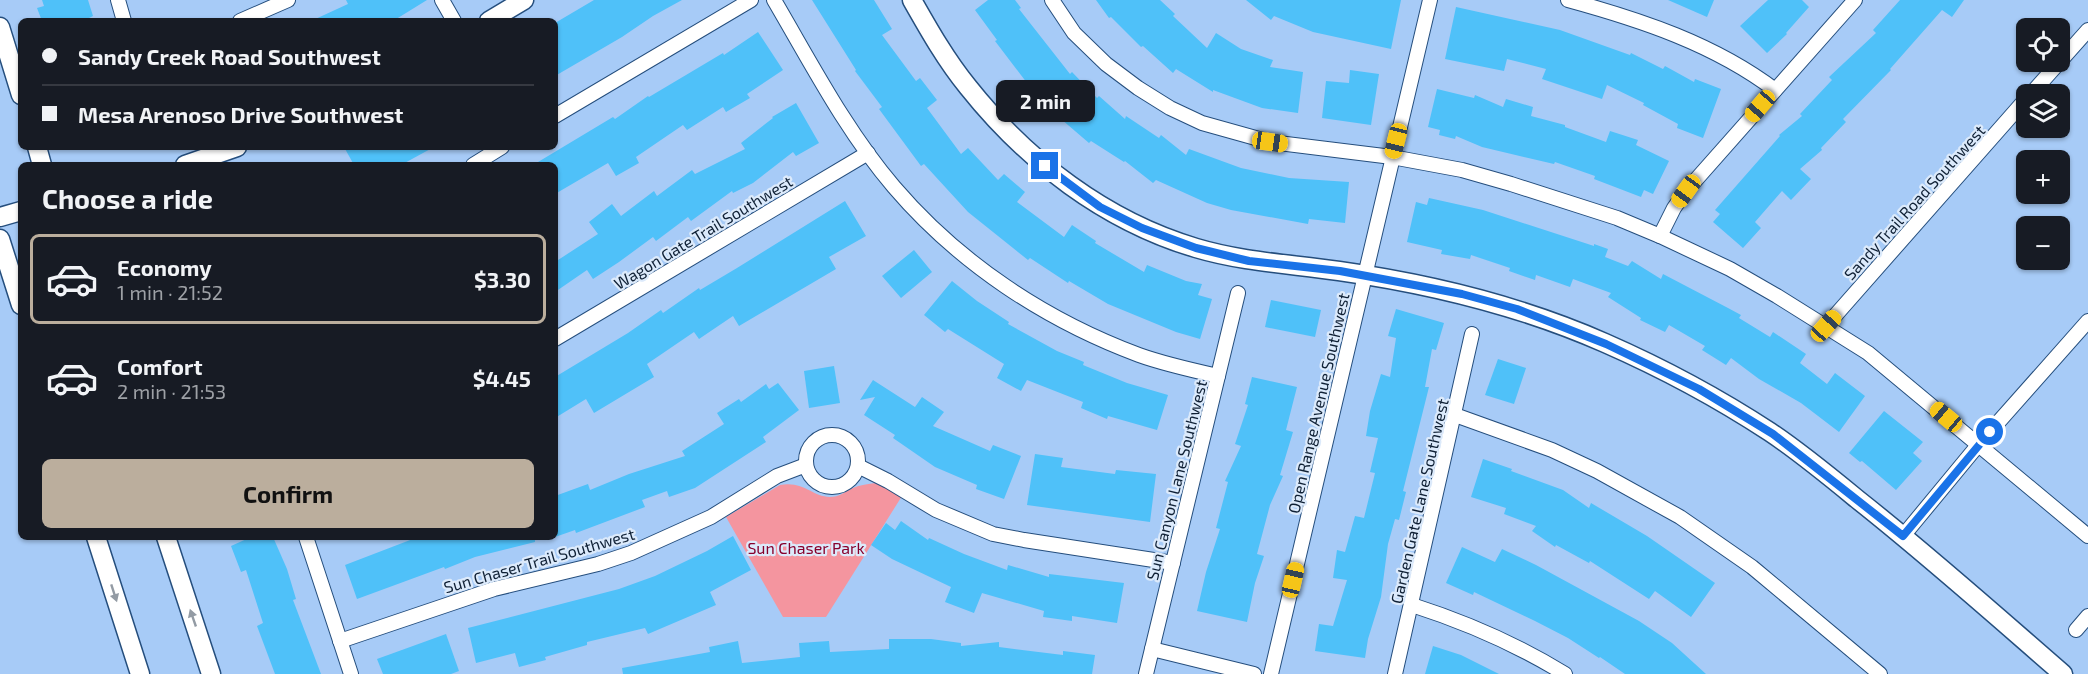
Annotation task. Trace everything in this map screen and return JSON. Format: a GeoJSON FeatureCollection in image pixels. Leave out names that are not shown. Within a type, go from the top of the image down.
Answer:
{"type":"FeatureCollection","features":[{"type":"Feature","properties":{"kind":"street"},"geometry":{"type":"LineString","coordinates":[[118,0],[123,18]]}},
{"type":"Feature","properties":{"kind":"street"},"geometry":{"type":"LineString","coordinates":[[247,18],[288,0]]}},
{"type":"Feature","properties":{"kind":"street"},"geometry":{"type":"LineString","coordinates":[[442,0],[452,18]]}},
{"type":"Feature","properties":{"kind":"street"},"geometry":{"type":"LineString","coordinates":[[494,18],[524,0]]}},
{"type":"Feature","properties":{"kind":"street"},"geometry":{"type":"LineString","coordinates":[[558,114],[751,0]]}},
{"type":"Feature","properties":{"kind":"street"},"geometry":{"type":"LineString","coordinates":[[774,0],[846,122],[868,153],[893,186],[946,240],[1006,287],[1063,321],[1114,345],[1173,365],[1218,376]]}},
{"type":"Feature","properties":{"kind":"street"},"geometry":{"type":"LineString","coordinates":[[912,0],[936,42],[966,85],[996,121],[1062,180],[1100,207],[1142,228],[1196,248],[1249,261],[1365,275],[1439,289],[1517,309],[1559,324],[1635,357],[1708,394],[1773,434],[1903,536],[2063,674]]}},
{"type":"Feature","properties":{"kind":"street"},"geometry":{"type":"LineString","coordinates":[[1052,0],[1074,33],[1106,64],[1170,108],[1202,123],[1270,142],[1392,157],[1462,170],[1617,218],[1730,269],[1868,353],[2088,536]]}},
{"type":"Feature","properties":{"kind":"street","name":"Open Range Avenue Southwest"},"geometry":{"type":"LineString","coordinates":[[1271,674],[1430,0]]}},
{"type":"Feature","properties":{"kind":"street"},"geometry":{"type":"LineString","coordinates":[[1568,0],[1641,22],[1699,43],[1735,62],[1775,90]]}},
{"type":"Feature","properties":{"kind":"street"},"geometry":{"type":"LineString","coordinates":[[1660,236],[1674,208],[1686,191],[1855,0]]}},
{"type":"Feature","properties":{"kind":"street"},"geometry":{"type":"LineString","coordinates":[[0,27],[18,85]]}},
{"type":"Feature","properties":{"kind":"street"},"geometry":{"type":"LineString","coordinates":[[2040,84],[2088,30]]}},
{"type":"Feature","properties":{"kind":"street","name":"Sandy Trail Road Southwest"},"geometry":{"type":"LineString","coordinates":[[1826,326],[2016,110]]}},
{"type":"Feature","properties":{"kind":"street"},"geometry":{"type":"LineString","coordinates":[[194,162],[228,150]]}},
{"type":"Feature","properties":{"kind":"street"},"geometry":{"type":"LineString","coordinates":[[478,162],[497,150]]}},
{"type":"Feature","properties":{"kind":"street","name":"Wagon Gate Trail Southwest"},"geometry":{"type":"LineString","coordinates":[[558,337],[868,153]]}},
{"type":"Feature","properties":{"kind":"street"},"geometry":{"type":"LineString","coordinates":[[0,219],[18,212]]}},
{"type":"Feature","properties":{"kind":"street"},"geometry":{"type":"LineString","coordinates":[[0,219],[18,222]]}},
{"type":"Feature","properties":{"kind":"street"},"geometry":{"type":"LineString","coordinates":[[0,239],[18,296]]}},
{"type":"Feature","properties":{"kind":"street","name":"Sun Canyon Lane Southwest"},"geometry":{"type":"LineString","coordinates":[[1146,674],[1238,293]]}},
{"type":"Feature","properties":{"kind":"street"},"geometry":{"type":"LineString","coordinates":[[1903,536],[1978,444],[2088,321]]}},
{"type":"Feature","properties":{"kind":"street","name":"Garden Gate Lane Southwest"},"geometry":{"type":"LineString","coordinates":[[1395,674],[1472,334]]}},
{"type":"Feature","properties":{"kind":"street"},"geometry":{"type":"LineString","coordinates":[[1455,414],[1552,450],[1597,471],[1680,517],[1752,567],[1880,674]]}},
{"type":"Feature","properties":{"kind":"street"},"geometry":{"type":"LineString","coordinates":[[837,435],[851,443],[856,450],[858,466],[849,481],[840,486],[831,487],[818,483],[812,478],[806,465],[808,449],[820,437],[837,435]]}},
{"type":"Feature","properties":{"kind":"street","name":"Sun Chaser Trail Southwest"},"geometry":{"type":"LineString","coordinates":[[340,641],[494,588],[598,564],[631,553],[711,517],[777,476],[806,465]]}},
{"type":"Feature","properties":{"kind":"street"},"geometry":{"type":"LineString","coordinates":[[858,466],[936,510],[993,534],[1173,563]]}},
{"type":"Feature","properties":{"kind":"street"},"geometry":{"type":"LineString","coordinates":[[97,540],[140,674]]}},
{"type":"Feature","properties":{"kind":"street"},"geometry":{"type":"LineString","coordinates":[[167,540],[211,674]]}},
{"type":"Feature","properties":{"kind":"street"},"geometry":{"type":"LineString","coordinates":[[307,540],[351,674]]}},
{"type":"Feature","properties":{"kind":"street"},"geometry":{"type":"LineString","coordinates":[[1412,605],[1467,625],[1565,674]]}},
{"type":"Feature","properties":{"kind":"street"},"geometry":{"type":"LineString","coordinates":[[2076,630],[2088,616]]}},
{"type":"Feature","properties":{"kind":"street"},"geometry":{"type":"LineString","coordinates":[[1152,649],[1254,674]]}},
{"type":"Feature","properties":{"kind":"green space","name":"Sun Chaser Park"},"geometry":{"type":"Polygon","coordinates":[[[876,483],[902,496],[826,617],[783,617],[726,517],[780,485],[796,485],[818,495],[830,497],[858,486],[876,483]]]}},
{"type":"Feature","properties":{"kind":"building"},"geometry":{"type":"Polygon","coordinates":[[[42,0],[88,0],[93,16],[89,18],[41,18],[37,8],[44,6],[42,0]]]}},
{"type":"Feature","properties":{"kind":"building"},"geometry":{"type":"Polygon","coordinates":[[[346,0],[427,0],[398,18],[318,18],[348,4],[346,0]]]}},
{"type":"Feature","properties":{"kind":"building"},"geometry":{"type":"Polygon","coordinates":[[[594,0],[682,0],[558,74],[558,21],[594,0]]]}},
{"type":"Feature","properties":{"kind":"building"},"geometry":{"type":"Polygon","coordinates":[[[812,0],[874,0],[892,29],[882,35],[916,81],[920,78],[937,100],[927,108],[961,154],[968,148],[998,180],[1004,174],[1025,192],[1017,202],[1064,237],[1072,225],[1096,241],[1095,243],[1144,272],[1147,265],[1186,281],[1202,284],[1198,295],[1212,299],[1200,339],[1176,332],[1108,304],[1069,281],[1068,283],[1030,258],[1028,260],[968,212],[924,164],[921,166],[879,109],[882,107],[855,71],[812,0]]]}},
{"type":"Feature","properties":{"kind":"building"},"geometry":{"type":"Polygon","coordinates":[[[988,0],[1015,0],[1021,8],[1019,9],[1070,74],[1072,72],[1097,98],[1099,96],[1125,119],[1126,116],[1159,138],[1161,135],[1186,155],[1189,149],[1241,168],[1289,178],[1349,182],[1345,223],[1309,219],[1308,224],[1231,210],[1207,203],[1156,180],[1153,183],[1125,161],[1091,141],[1089,143],[1061,119],[1059,120],[1040,100],[995,41],[997,40],[975,10],[988,0]]]}},
{"type":"Feature","properties":{"kind":"building"},"geometry":{"type":"Polygon","coordinates":[[[1096,0],[1160,0],[1175,14],[1173,16],[1207,48],[1216,33],[1241,49],[1273,60],[1270,67],[1303,72],[1298,113],[1262,108],[1213,90],[1213,92],[1176,69],[1173,73],[1143,46],[1141,47],[1111,17],[1109,18],[1096,0]]]}},
{"type":"Feature","properties":{"kind":"building"},"geometry":{"type":"Polygon","coordinates":[[[1246,0],[1401,0],[1391,49],[1313,32],[1274,16],[1271,20],[1246,0]]]}},
{"type":"Feature","properties":{"kind":"building"},"geometry":{"type":"Polygon","coordinates":[[[1668,0],[1714,0],[1707,17],[1668,0]]]}},
{"type":"Feature","properties":{"kind":"building"},"geometry":{"type":"Polygon","coordinates":[[[1768,0],[1802,0],[1809,7],[1787,34],[1767,53],[1740,26],[1768,0]]]}},
{"type":"Feature","properties":{"kind":"building"},"geometry":{"type":"Polygon","coordinates":[[[1900,0],[1964,0],[1952,17],[1942,10],[1891,70],[1843,119],[1846,122],[1821,148],[1822,150],[1800,169],[1811,179],[1791,200],[1782,191],[1755,222],[1761,228],[1743,248],[1713,222],[1720,214],[1715,210],[1779,135],[1802,116],[1800,114],[1832,80],[1829,77],[1876,33],[1873,30],[1900,0]]]}},
{"type":"Feature","properties":{"kind":"building"},"geometry":{"type":"Polygon","coordinates":[[[1456,7],[1560,30],[1630,55],[1631,53],[1663,69],[1665,66],[1694,82],[1695,79],[1721,89],[1703,138],[1677,128],[1678,124],[1643,105],[1644,103],[1607,85],[1602,99],[1542,79],[1546,69],[1507,59],[1504,71],[1445,59],[1456,7]]]}},
{"type":"Feature","properties":{"kind":"building"},"geometry":{"type":"Polygon","coordinates":[[[758,32],[783,70],[747,94],[750,98],[726,112],[723,107],[687,130],[683,125],[636,157],[639,163],[616,176],[608,163],[558,192],[558,162],[538,162],[613,117],[615,119],[648,96],[723,53],[724,55],[758,32]]]}},
{"type":"Feature","properties":{"kind":"building"},"geometry":{"type":"Polygon","coordinates":[[[1350,70],[1379,74],[1371,125],[1322,118],[1326,81],[1349,83],[1350,70]]]}},
{"type":"Feature","properties":{"kind":"building"},"geometry":{"type":"Polygon","coordinates":[[[1437,89],[1474,98],[1475,95],[1503,107],[1506,99],[1533,107],[1531,116],[1565,125],[1565,127],[1606,142],[1610,131],[1638,140],[1636,145],[1669,161],[1653,194],[1644,190],[1641,197],[1594,179],[1595,176],[1555,162],[1554,164],[1482,147],[1456,136],[1455,139],[1439,135],[1440,130],[1428,127],[1437,89]]]}},
{"type":"Feature","properties":{"kind":"building"},"geometry":{"type":"Polygon","coordinates":[[[796,103],[819,143],[796,156],[793,152],[753,183],[733,193],[732,191],[691,221],[688,217],[656,241],[653,237],[593,279],[587,270],[558,290],[558,260],[598,234],[589,222],[612,204],[621,216],[654,191],[657,196],[692,170],[695,174],[745,149],[741,143],[772,117],[796,103]]]}},
{"type":"Feature","properties":{"kind":"building"},"geometry":{"type":"Polygon","coordinates":[[[346,150],[428,150],[406,162],[352,162],[346,150]]]}},
{"type":"Feature","properties":{"kind":"building"},"geometry":{"type":"Polygon","coordinates":[[[1429,198],[1483,210],[1608,249],[1605,257],[1628,266],[1632,261],[1661,279],[1663,274],[1741,315],[1739,318],[1770,337],[1773,332],[1806,354],[1800,363],[1827,384],[1835,373],[1865,396],[1839,432],[1801,403],[1759,379],[1731,358],[1726,365],[1702,350],[1705,346],[1669,325],[1665,332],[1640,320],[1641,318],[1608,297],[1611,293],[1573,279],[1570,287],[1536,275],[1535,280],[1509,271],[1510,268],[1471,255],[1470,259],[1441,254],[1442,250],[1407,242],[1416,202],[1427,205],[1429,198]]]}},
{"type":"Feature","properties":{"kind":"building"},"geometry":{"type":"Polygon","coordinates":[[[845,201],[866,236],[829,257],[836,269],[739,326],[733,316],[699,339],[694,332],[647,364],[654,377],[594,413],[586,399],[558,416],[558,375],[661,310],[663,313],[699,288],[700,290],[845,201]]]}},
{"type":"Feature","properties":{"kind":"building"},"geometry":{"type":"Polygon","coordinates":[[[914,250],[932,272],[901,298],[882,276],[914,250]]]}},
{"type":"Feature","properties":{"kind":"building"},"geometry":{"type":"Polygon","coordinates":[[[952,281],[1009,322],[1008,324],[1057,351],[1084,362],[1083,365],[1127,383],[1168,395],[1157,430],[1108,416],[1107,419],[1081,408],[1083,402],[1027,380],[1021,391],[997,378],[1004,364],[948,329],[945,332],[924,315],[952,281]]]}},
{"type":"Feature","properties":{"kind":"building"},"geometry":{"type":"Polygon","coordinates":[[[1271,300],[1321,310],[1315,337],[1265,327],[1271,300]]]}},
{"type":"Feature","properties":{"kind":"building"},"geometry":{"type":"Polygon","coordinates":[[[1396,309],[1444,323],[1436,350],[1432,349],[1425,387],[1429,387],[1403,491],[1406,492],[1399,520],[1395,519],[1388,544],[1381,597],[1368,639],[1365,658],[1315,651],[1319,624],[1333,626],[1347,580],[1333,578],[1337,550],[1345,552],[1355,516],[1364,518],[1375,473],[1370,472],[1378,438],[1366,436],[1370,411],[1381,374],[1390,377],[1396,338],[1388,336],[1396,309]]]}},
{"type":"Feature","properties":{"kind":"building"},"geometry":{"type":"Polygon","coordinates":[[[1498,359],[1526,368],[1514,404],[1485,395],[1498,359]]]}},
{"type":"Feature","properties":{"kind":"building"},"geometry":{"type":"Polygon","coordinates":[[[834,366],[840,403],[809,408],[804,371],[834,366]]]}},
{"type":"Feature","properties":{"kind":"building"},"geometry":{"type":"Polygon","coordinates":[[[1252,377],[1297,387],[1286,430],[1293,432],[1280,475],[1283,476],[1270,505],[1257,554],[1264,556],[1255,583],[1247,622],[1197,611],[1206,572],[1220,529],[1216,528],[1228,482],[1225,481],[1241,446],[1235,444],[1248,405],[1245,404],[1252,377]]]}},
{"type":"Feature","properties":{"kind":"building"},"geometry":{"type":"Polygon","coordinates":[[[873,380],[915,407],[922,397],[944,412],[933,426],[990,451],[993,445],[1021,456],[1004,499],[976,489],[977,485],[935,467],[893,438],[895,435],[864,415],[875,397],[860,400],[873,380]]]}},
{"type":"Feature","properties":{"kind":"building"},"geometry":{"type":"Polygon","coordinates":[[[778,383],[799,410],[763,437],[766,442],[695,488],[669,497],[667,491],[642,500],[645,507],[576,533],[575,530],[558,536],[558,495],[588,484],[590,490],[629,474],[685,456],[682,451],[724,424],[717,413],[739,399],[741,402],[766,384],[769,389],[778,383]]]}},
{"type":"Feature","properties":{"kind":"building"},"geometry":{"type":"Polygon","coordinates":[[[1884,411],[1923,442],[1913,453],[1922,461],[1896,490],[1849,453],[1884,411]]]}},
{"type":"Feature","properties":{"kind":"building"},"geometry":{"type":"Polygon","coordinates":[[[1035,454],[1063,458],[1061,467],[1115,474],[1116,470],[1156,474],[1150,522],[1027,505],[1035,454]]]}},
{"type":"Feature","properties":{"kind":"building"},"geometry":{"type":"Polygon","coordinates":[[[1483,459],[1563,490],[1589,508],[1591,503],[1647,536],[1715,583],[1691,617],[1655,591],[1649,599],[1590,561],[1589,563],[1556,545],[1555,547],[1532,531],[1536,526],[1504,514],[1506,508],[1471,497],[1483,459]]]}},
{"type":"Feature","properties":{"kind":"building"},"geometry":{"type":"Polygon","coordinates":[[[901,521],[928,540],[929,538],[1007,570],[1008,565],[1049,577],[1049,574],[1124,583],[1117,623],[1072,616],[1072,621],[1043,617],[1044,611],[982,593],[974,613],[945,602],[951,587],[892,559],[871,545],[886,523],[895,530],[901,521]]]}},
{"type":"Feature","properties":{"kind":"building"},"geometry":{"type":"Polygon","coordinates":[[[733,536],[751,570],[710,592],[716,605],[648,634],[645,628],[587,642],[587,645],[519,667],[515,653],[476,663],[468,628],[619,589],[655,576],[733,536]]]}},
{"type":"Feature","properties":{"kind":"building"},"geometry":{"type":"Polygon","coordinates":[[[244,540],[274,540],[287,569],[296,599],[293,600],[321,674],[275,674],[257,626],[263,623],[246,570],[241,572],[231,546],[244,540]]]}},
{"type":"Feature","properties":{"kind":"building"},"geometry":{"type":"Polygon","coordinates":[[[410,540],[535,540],[535,542],[475,557],[445,569],[444,567],[357,599],[345,565],[410,540]]]}},
{"type":"Feature","properties":{"kind":"building"},"geometry":{"type":"Polygon","coordinates":[[[1462,547],[1495,562],[1502,549],[1536,565],[1639,621],[1672,643],[1706,674],[1625,674],[1568,638],[1535,621],[1474,592],[1473,595],[1446,583],[1462,547]]]}},
{"type":"Feature","properties":{"kind":"building"},"geometry":{"type":"Polygon","coordinates":[[[446,634],[459,671],[451,674],[383,674],[377,659],[446,634]]]}},
{"type":"Feature","properties":{"kind":"building"},"geometry":{"type":"Polygon","coordinates":[[[889,639],[931,639],[961,643],[961,646],[999,642],[999,647],[1063,655],[1063,651],[1095,655],[1092,674],[623,674],[622,668],[710,652],[709,647],[738,641],[742,663],[800,657],[799,643],[829,641],[830,652],[889,649],[889,639]]]}},
{"type":"Feature","properties":{"kind":"building"},"geometry":{"type":"Polygon","coordinates":[[[1433,646],[1461,655],[1499,674],[1425,674],[1433,646]]]}},
{"type":"Feature","properties":{"kind":"route"},"geometry":{"type":"LineString","coordinates":[[1045,166],[1100,207],[1142,228],[1196,248],[1249,261],[1340,271],[1462,294],[1517,309],[1606,344],[1699,389],[1736,410],[1812,462],[1903,536],[1990,432]]}}]}
